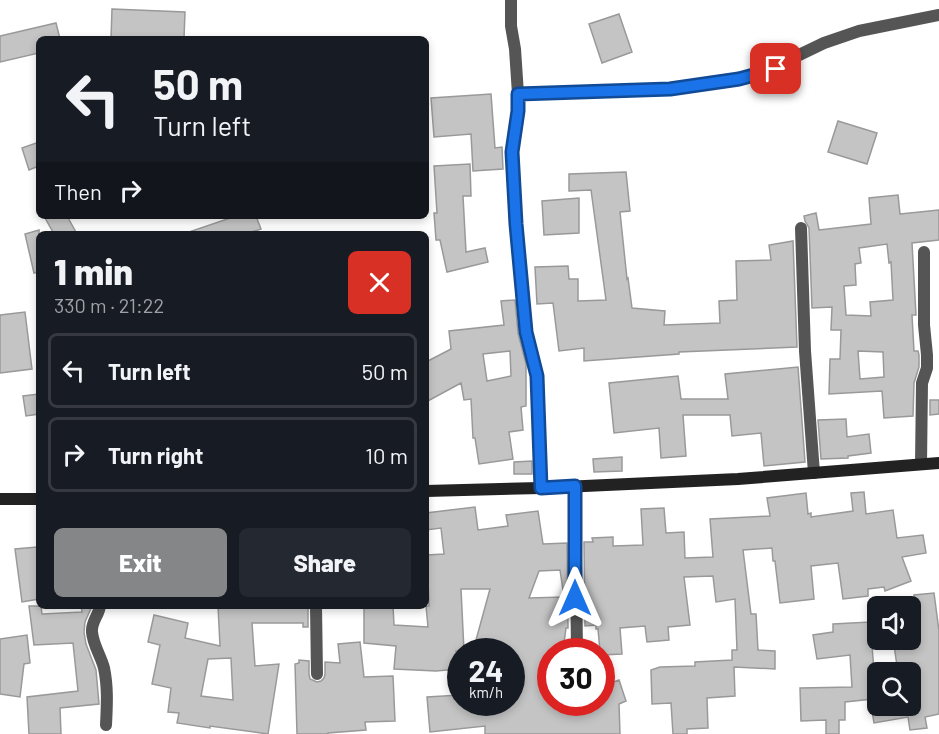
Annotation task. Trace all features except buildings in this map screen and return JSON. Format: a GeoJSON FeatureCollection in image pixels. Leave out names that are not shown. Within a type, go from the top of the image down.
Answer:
{"type":"FeatureCollection","features":[{"type":"Feature","properties":{"kind":"street"},"geometry":{"type":"LineString","coordinates":[[511,0],[511,26],[518,94],[512,152],[516,224],[526,332],[537,376],[541,488]]}},
{"type":"Feature","properties":{"kind":"street"},"geometry":{"type":"LineString","coordinates":[[518,94],[670,89],[739,79],[776,69],[824,43],[859,30],[939,15]]}},
{"type":"Feature","properties":{"kind":"street"},"geometry":{"type":"LineString","coordinates":[[801,228],[805,351],[814,473]]}},
{"type":"Feature","properties":{"kind":"street"},"geometry":{"type":"LineString","coordinates":[[921,464],[922,382],[927,368],[924,326],[924,252]]}},
{"type":"Feature","properties":{"kind":"street"},"geometry":{"type":"LineString","coordinates":[[429,491],[738,478],[939,463]]}},
{"type":"Feature","properties":{"kind":"street"},"geometry":{"type":"LineString","coordinates":[[575,486],[577,638]]}},
{"type":"Feature","properties":{"kind":"street"},"geometry":{"type":"LineString","coordinates":[[0,499],[36,499]]}},
{"type":"Feature","properties":{"kind":"street"},"geometry":{"type":"LineString","coordinates":[[100,609],[94,618],[92,632],[96,651],[103,666],[107,688],[106,724]]}},
{"type":"Feature","properties":{"kind":"street"},"geometry":{"type":"LineString","coordinates":[[316,609],[317,674]]}},
{"type":"Feature","properties":{"kind":"route"},"geometry":{"type":"LineString","coordinates":[[575,598],[575,486],[541,488],[537,376],[526,332],[516,224],[512,152],[518,94],[670,89],[739,79],[776,69]]}}]}
